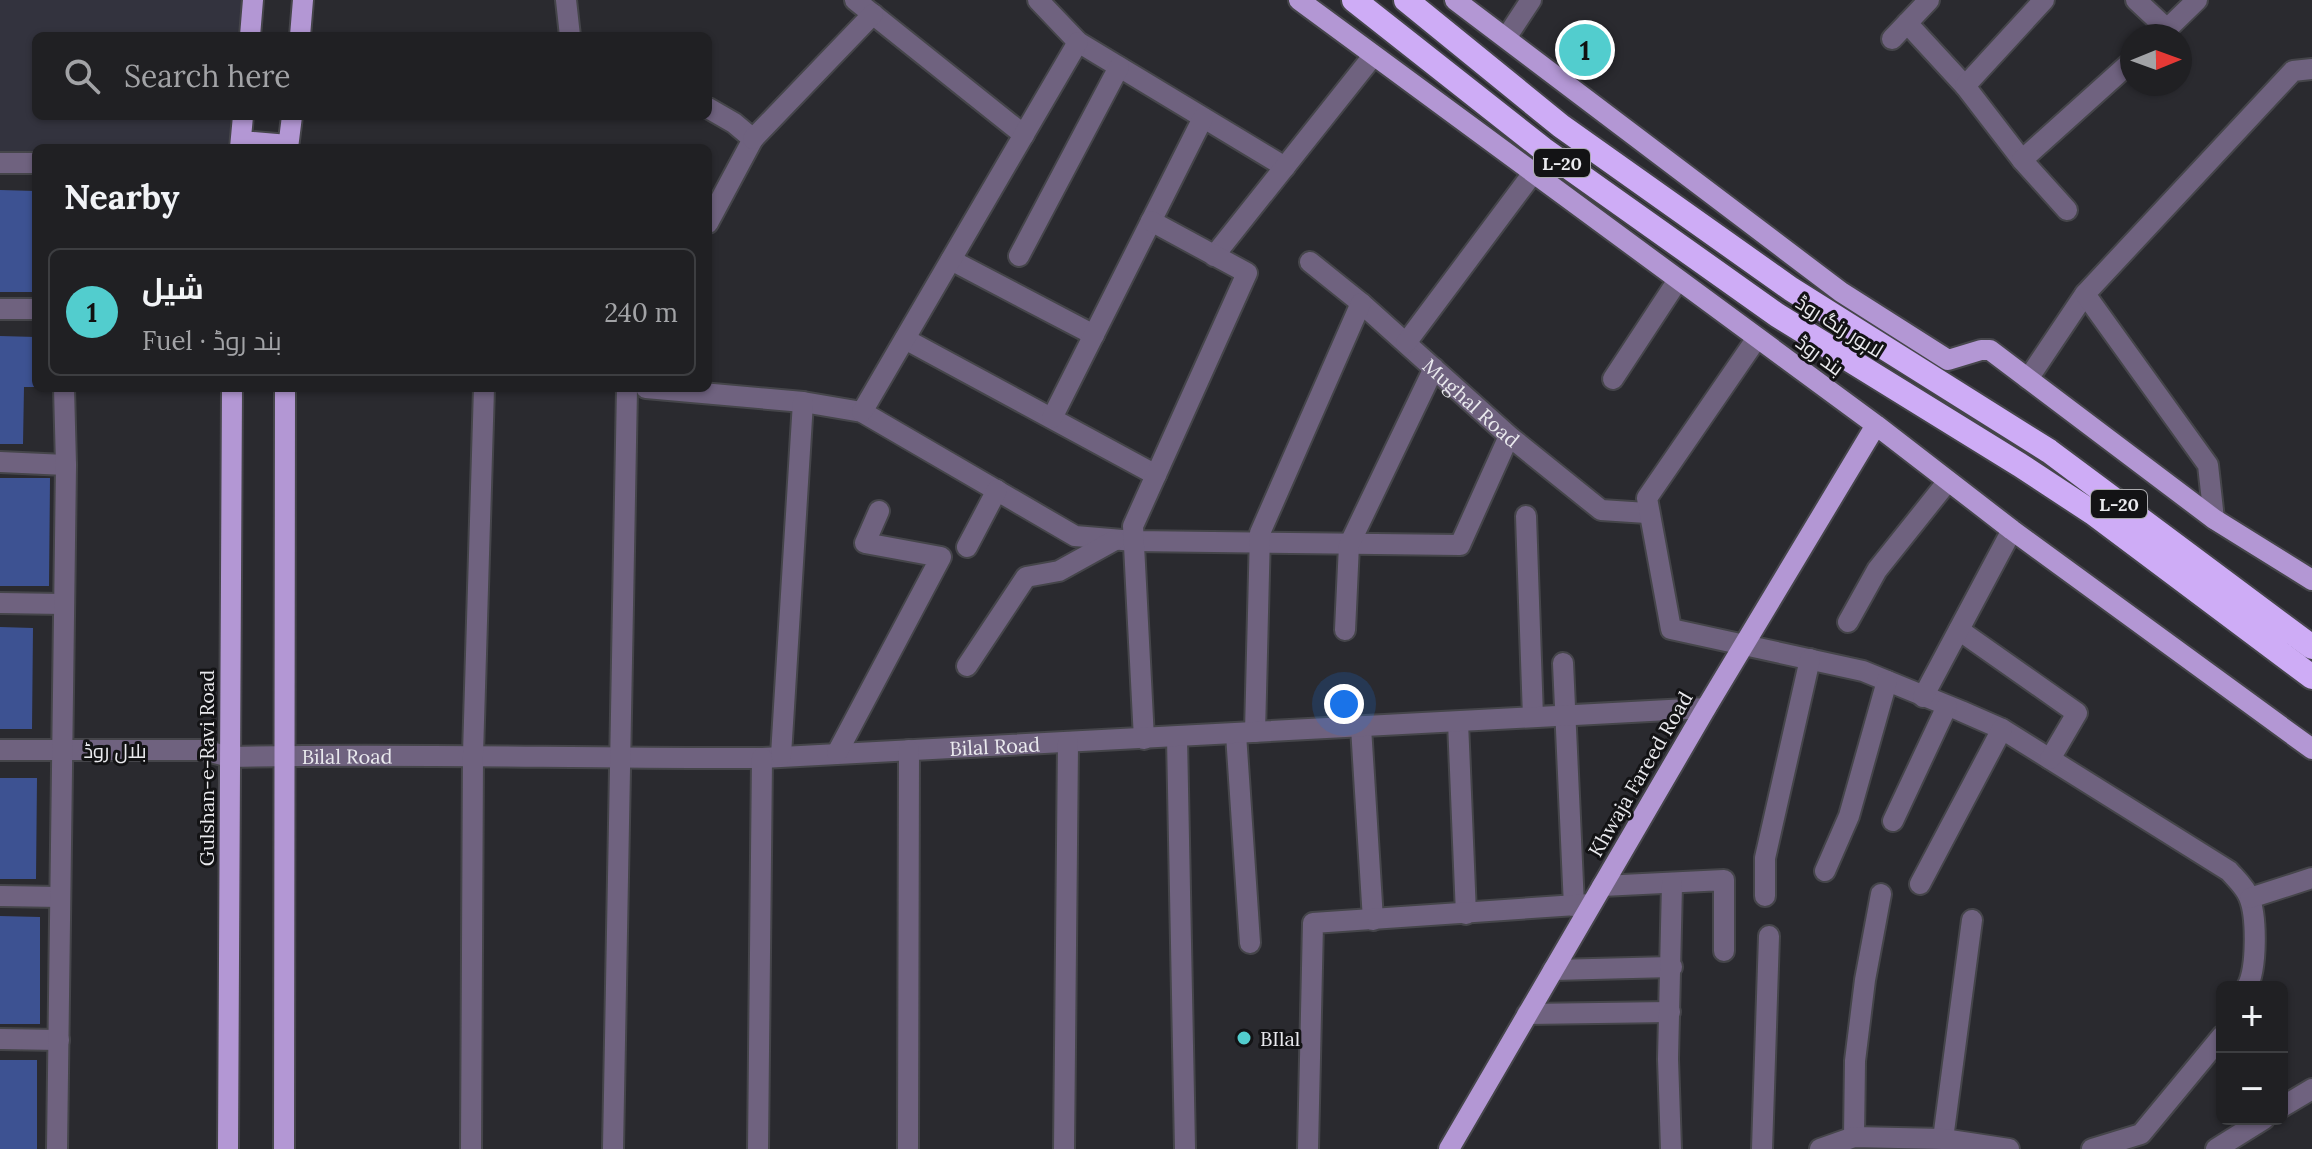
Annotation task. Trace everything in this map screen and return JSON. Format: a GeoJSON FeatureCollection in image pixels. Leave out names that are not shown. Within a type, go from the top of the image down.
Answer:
{"type":"FeatureCollection","features":[{"type":"Feature","properties":{"kind":"highway","name":"لاہور رنگ روڈ"},"geometry":{"type":"LineString","coordinates":[[1354,0],[1543,149],[1777,315],[2093,513],[2312,677]]}},
{"type":"Feature","properties":{"kind":"highway","name":"لاہور رنگ روڈ"},"geometry":{"type":"LineString","coordinates":[[1406,0],[1561,126],[1791,289],[2049,451],[2312,647]]}},
{"type":"Feature","properties":{"kind":"main road"},"geometry":{"type":"LineString","coordinates":[[250,32],[253,0]]}},
{"type":"Feature","properties":{"kind":"main road"},"geometry":{"type":"LineString","coordinates":[[300,32],[303,0]]}},
{"type":"Feature","properties":{"kind":"main road","name":"بند روڈ"},"geometry":{"type":"LineString","coordinates":[[1299,0],[2312,749]]}},
{"type":"Feature","properties":{"kind":"main road"},"geometry":{"type":"LineString","coordinates":[[1455,0],[1841,292],[1948,360],[1990,350],[2214,519],[2312,580]]}},
{"type":"Feature","properties":{"kind":"main road"},"geometry":{"type":"LineString","coordinates":[[241,144],[243,120]]}},
{"type":"Feature","properties":{"kind":"main road"},"geometry":{"type":"LineString","coordinates":[[288,144],[291,120]]}},
{"type":"Feature","properties":{"kind":"main road","name":"Gulshan-e-Ravi Road"},"geometry":{"type":"LineString","coordinates":[[228,1149],[232,392]]}},
{"type":"Feature","properties":{"kind":"main road"},"geometry":{"type":"LineString","coordinates":[[284,1149],[285,392]]}},
{"type":"Feature","properties":{"kind":"main road","name":"Khwaja Fareed Road"},"geometry":{"type":"LineString","coordinates":[[1449,1149],[1553,970],[1583,905],[1602,886],[1876,425]]}},
{"type":"Feature","properties":{"kind":"street"},"geometry":{"type":"LineString","coordinates":[[566,0],[570,32]]}},
{"type":"Feature","properties":{"kind":"street"},"geometry":{"type":"LineString","coordinates":[[855,0],[1024,135]]}},
{"type":"Feature","properties":{"kind":"street"},"geometry":{"type":"LineString","coordinates":[[1038,0],[1078,42],[1285,167]]}},
{"type":"Feature","properties":{"kind":"street"},"geometry":{"type":"LineString","coordinates":[[1506,38],[1531,0]]}},
{"type":"Feature","properties":{"kind":"street"},"geometry":{"type":"LineString","coordinates":[[1892,39],[1929,0]]}},
{"type":"Feature","properties":{"kind":"street"},"geometry":{"type":"LineString","coordinates":[[1965,86],[2044,0]]}},
{"type":"Feature","properties":{"kind":"street"},"geometry":{"type":"LineString","coordinates":[[2136,0],[2156,24]]}},
{"type":"Feature","properties":{"kind":"street"},"geometry":{"type":"LineString","coordinates":[[2172,24],[2197,0]]}},
{"type":"Feature","properties":{"kind":"street"},"geometry":{"type":"LineString","coordinates":[[712,216],[753,139],[873,14]]}},
{"type":"Feature","properties":{"kind":"street"},"geometry":{"type":"LineString","coordinates":[[1907,23],[1965,86],[2022,160],[2067,210]]}},
{"type":"Feature","properties":{"kind":"street"},"geometry":{"type":"LineString","coordinates":[[862,412],[1078,42]]}},
{"type":"Feature","properties":{"kind":"street"},"geometry":{"type":"LineString","coordinates":[[1214,256],[1373,56]]}},
{"type":"Feature","properties":{"kind":"street"},"geometry":{"type":"LineString","coordinates":[[1019,256],[1119,67]]}},
{"type":"Feature","properties":{"kind":"street"},"geometry":{"type":"LineString","coordinates":[[2028,379],[2085,294],[2293,71],[2312,69]]}},
{"type":"Feature","properties":{"kind":"street"},"geometry":{"type":"LineString","coordinates":[[2022,160],[2120,72]]}},
{"type":"Feature","properties":{"kind":"street"},"geometry":{"type":"LineString","coordinates":[[712,110],[753,139]]}},
{"type":"Feature","properties":{"kind":"street"},"geometry":{"type":"LineString","coordinates":[[1052,418],[1203,118]]}},
{"type":"Feature","properties":{"kind":"street"},"geometry":{"type":"LineString","coordinates":[[0,163],[32,163]]}},
{"type":"Feature","properties":{"kind":"street"},"geometry":{"type":"LineString","coordinates":[[1406,343],[1533,173]]}},
{"type":"Feature","properties":{"kind":"street"},"geometry":{"type":"LineString","coordinates":[[967,666],[1026,577],[1059,571],[1124,540],[1247,273],[1151,221]]}},
{"type":"Feature","properties":{"kind":"street"},"geometry":{"type":"LineString","coordinates":[[951,260],[1094,335]]}},
{"type":"Feature","properties":{"kind":"street","name":"Mughal Road"},"geometry":{"type":"LineString","coordinates":[[1310,262],[1361,303],[1509,436],[1601,510],[1647,513]]}},
{"type":"Feature","properties":{"kind":"street"},"geometry":{"type":"LineString","coordinates":[[1613,379],[1678,280]]}},
{"type":"Feature","properties":{"kind":"street"},"geometry":{"type":"LineString","coordinates":[[2085,294],[2208,465],[2214,519]]}},
{"type":"Feature","properties":{"kind":"street"},"geometry":{"type":"LineString","coordinates":[[1250,943],[1246,733],[1260,533],[1361,303]]}},
{"type":"Feature","properties":{"kind":"street"},"geometry":{"type":"LineString","coordinates":[[0,309],[32,309]]}},
{"type":"Feature","properties":{"kind":"street"},"geometry":{"type":"LineString","coordinates":[[1757,338],[1647,498],[1647,513],[1671,629],[1863,671],[2002,729],[2229,871],[2250,898],[2254,924],[2251,981]]}},
{"type":"Feature","properties":{"kind":"street"},"geometry":{"type":"LineString","coordinates":[[905,339],[1156,475]]}},
{"type":"Feature","properties":{"kind":"street"},"geometry":{"type":"LineString","coordinates":[[1345,630],[1349,545],[1434,368]]}},
{"type":"Feature","properties":{"kind":"street"},"geometry":{"type":"LineString","coordinates":[[57,1149],[66,465],[64,392]]}},
{"type":"Feature","properties":{"kind":"street"},"geometry":{"type":"LineString","coordinates":[[471,1149],[473,754],[484,392]]}},
{"type":"Feature","properties":{"kind":"street"},"geometry":{"type":"LineString","coordinates":[[613,1149],[627,392]]}},
{"type":"Feature","properties":{"kind":"street"},"geometry":{"type":"LineString","coordinates":[[691,392],[803,402],[862,412],[1075,536],[1124,540],[1460,545],[1509,436]]}},
{"type":"Feature","properties":{"kind":"street"},"geometry":{"type":"LineString","coordinates":[[758,1149],[772,756],[803,402]]}},
{"type":"Feature","properties":{"kind":"street"},"geometry":{"type":"LineString","coordinates":[[0,462],[66,465]]}},
{"type":"Feature","properties":{"kind":"street"},"geometry":{"type":"LineString","coordinates":[[1848,622],[1877,570],[1948,481]]}},
{"type":"Feature","properties":{"kind":"street"},"geometry":{"type":"LineString","coordinates":[[967,547],[997,490]]}},
{"type":"Feature","properties":{"kind":"street"},"geometry":{"type":"LineString","coordinates":[[837,753],[941,557],[865,543],[879,511]]}},
{"type":"Feature","properties":{"kind":"street"},"geometry":{"type":"LineString","coordinates":[[1526,516],[1533,717]]}},
{"type":"Feature","properties":{"kind":"street"},"geometry":{"type":"LineString","coordinates":[[1923,697],[2012,530]]}},
{"type":"Feature","properties":{"kind":"street"},"geometry":{"type":"LineString","coordinates":[[1124,540],[1144,739]]}},
{"type":"Feature","properties":{"kind":"street"},"geometry":{"type":"LineString","coordinates":[[0,603],[63,604]]}},
{"type":"Feature","properties":{"kind":"street"},"geometry":{"type":"LineString","coordinates":[[1959,630],[2077,713],[2050,759]]}},
{"type":"Feature","properties":{"kind":"street"},"geometry":{"type":"LineString","coordinates":[[1765,896],[1765,858],[1810,659]]}},
{"type":"Feature","properties":{"kind":"street"},"geometry":{"type":"LineString","coordinates":[[1308,1149],[1313,923],[1583,905],[1563,663]]}},
{"type":"Feature","properties":{"kind":"street"},"geometry":{"type":"LineString","coordinates":[[1825,871],[1849,816],[1887,681]]}},
{"type":"Feature","properties":{"kind":"street"},"geometry":{"type":"LineString","coordinates":[[1893,821],[1947,706]]}},
{"type":"Feature","properties":{"kind":"street","name":"Bilal Road"},"geometry":{"type":"LineString","coordinates":[[283,756],[473,754],[618,759],[772,756],[1706,708]]}},
{"type":"Feature","properties":{"kind":"street"},"geometry":{"type":"LineString","coordinates":[[1458,722],[1466,914]]}},
{"type":"Feature","properties":{"kind":"street"},"geometry":{"type":"LineString","coordinates":[[1361,727],[1373,920]]}},
{"type":"Feature","properties":{"kind":"street"},"geometry":{"type":"LineString","coordinates":[[1920,884],[2002,729]]}},
{"type":"Feature","properties":{"kind":"street"},"geometry":{"type":"LineString","coordinates":[[1177,737],[1185,1149]]}},
{"type":"Feature","properties":{"kind":"street"},"geometry":{"type":"LineString","coordinates":[[1064,1149],[1068,743]]}},
{"type":"Feature","properties":{"kind":"street","name":"بلال روڈ"},"geometry":{"type":"LineString","coordinates":[[0,750],[203,750],[230,757],[283,756]]}},
{"type":"Feature","properties":{"kind":"street"},"geometry":{"type":"LineString","coordinates":[[908,1149],[909,750]]}},
{"type":"Feature","properties":{"kind":"street"},"geometry":{"type":"LineString","coordinates":[[2250,898],[2312,878]]}},
{"type":"Feature","properties":{"kind":"street"},"geometry":{"type":"LineString","coordinates":[[1602,886],[1724,880],[1724,951]]}},
{"type":"Feature","properties":{"kind":"street"},"geometry":{"type":"LineString","coordinates":[[1671,1149],[1668,1059],[1672,884]]}},
{"type":"Feature","properties":{"kind":"street"},"geometry":{"type":"LineString","coordinates":[[1854,1137],[1855,1061],[1865,980],[1881,894]]}},
{"type":"Feature","properties":{"kind":"street"},"geometry":{"type":"LineString","coordinates":[[0,896],[60,897]]}},
{"type":"Feature","properties":{"kind":"street"},"geometry":{"type":"LineString","coordinates":[[1943,1139],[1972,920]]}},
{"type":"Feature","properties":{"kind":"street"},"geometry":{"type":"LineString","coordinates":[[1762,1149],[1769,936]]}},
{"type":"Feature","properties":{"kind":"street"},"geometry":{"type":"LineString","coordinates":[[1553,970],[1672,967]]}},
{"type":"Feature","properties":{"kind":"street"},"geometry":{"type":"LineString","coordinates":[[1527,1014],[1670,1012]]}},
{"type":"Feature","properties":{"kind":"street"},"geometry":{"type":"LineString","coordinates":[[0,1039],[59,1040]]}},
{"type":"Feature","properties":{"kind":"street"},"geometry":{"type":"LineString","coordinates":[[2092,1149],[2141,1134],[2216,1043]]}},
{"type":"Feature","properties":{"kind":"street"},"geometry":{"type":"LineString","coordinates":[[2288,1103],[2312,1089]]}},
{"type":"Feature","properties":{"kind":"street"},"geometry":{"type":"LineString","coordinates":[[2216,1149],[2254,1125]]}},
{"type":"Feature","properties":{"kind":"street"},"geometry":{"type":"LineString","coordinates":[[1820,1149],[1854,1137],[1943,1139],[2009,1149]]}},
{"type":"Feature","properties":{"kind":"shaded area"},"geometry":{"type":"Polygon","coordinates":[[[0,0],[257,0],[254,32],[32,32],[32,120],[247,120],[244,144],[32,144],[32,165],[0,164],[0,0]]]}},
{"type":"Feature","properties":{"kind":"building"},"geometry":{"type":"Polygon","coordinates":[[[0,190],[32,191],[32,292],[0,292],[0,190]]]}},
{"type":"Feature","properties":{"kind":"building"},"geometry":{"type":"Polygon","coordinates":[[[0,336],[32,337],[32,387],[24,387],[23,444],[0,444],[0,336]]]}},
{"type":"Feature","properties":{"kind":"building"},"geometry":{"type":"Polygon","coordinates":[[[0,478],[50,478],[49,586],[0,586],[0,478]]]}},
{"type":"Feature","properties":{"kind":"building"},"geometry":{"type":"Polygon","coordinates":[[[0,627],[33,628],[32,729],[0,729],[0,627]]]}},
{"type":"Feature","properties":{"kind":"building"},"geometry":{"type":"Polygon","coordinates":[[[0,778],[37,778],[36,879],[0,879],[0,778]]]}},
{"type":"Feature","properties":{"kind":"building"},"geometry":{"type":"Polygon","coordinates":[[[0,916],[40,917],[40,1024],[0,1024],[0,916]]]}},
{"type":"Feature","properties":{"kind":"building"},"geometry":{"type":"Polygon","coordinates":[[[0,1060],[37,1060],[37,1149],[0,1149],[0,1060]]]}},
{"type":"Feature","properties":{"kind":"place","name":"شیل"},"geometry":{"type":"Point","coordinates":[1585,50]}},
{"type":"Feature","properties":{"kind":"place","name":"BIlal"},"geometry":{"type":"Point","coordinates":[1244,1038]}}]}
